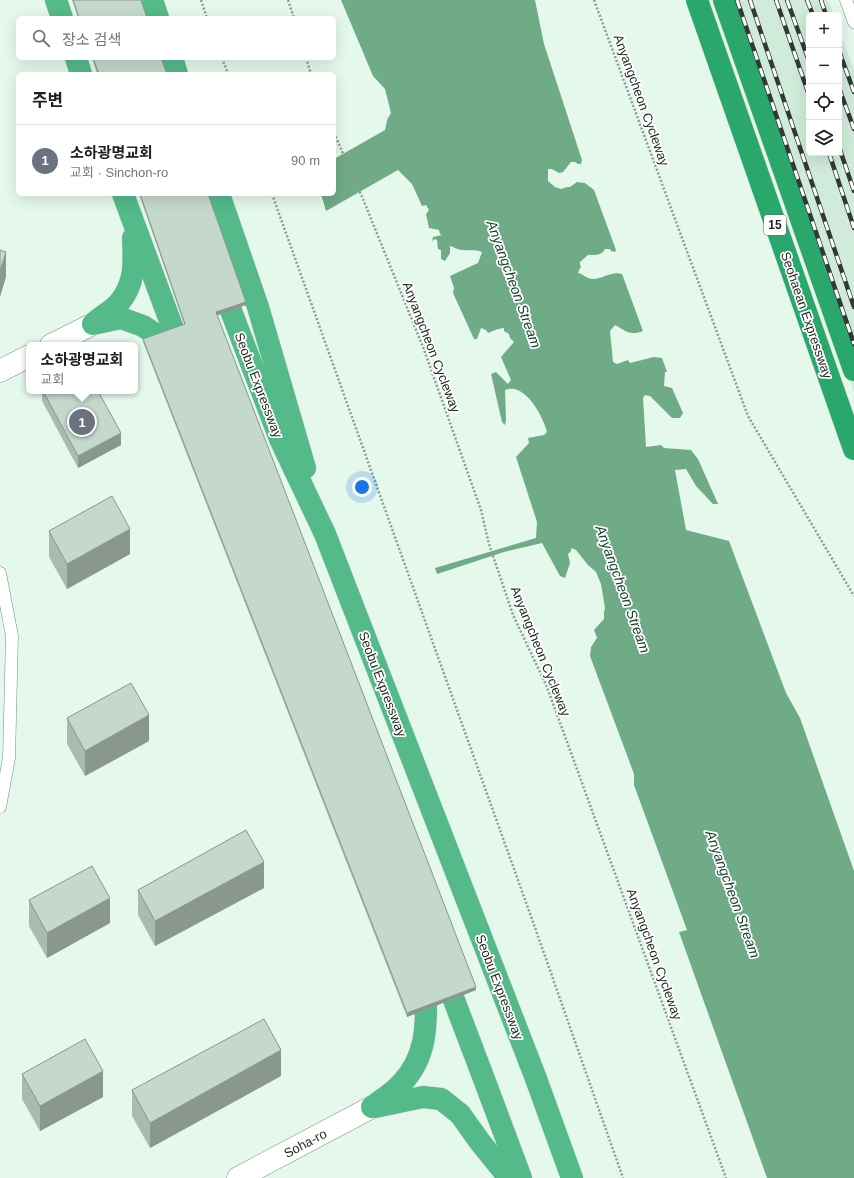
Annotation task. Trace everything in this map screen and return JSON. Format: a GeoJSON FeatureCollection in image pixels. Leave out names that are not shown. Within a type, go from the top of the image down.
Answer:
{"type":"FeatureCollection","features":[{"type":"Feature","properties":{"kind":"highway"},"geometry":{"type":"LineString","coordinates":[[56,0],[61,16]]}},
{"type":"Feature","properties":{"kind":"highway"},"geometry":{"type":"LineString","coordinates":[[152,0],[157,16]]}},
{"type":"Feature","properties":{"kind":"highway","name":"Seohaean Expressway"},"geometry":{"type":"LineString","coordinates":[[697,0],[854,449]]}},
{"type":"Feature","properties":{"kind":"highway","name":"Seohaean Expressway"},"geometry":{"type":"LineString","coordinates":[[724,0],[854,370]]}},
{"type":"Feature","properties":{"kind":"highway"},"geometry":{"type":"LineString","coordinates":[[77,60],[80,72]]}},
{"type":"Feature","properties":{"kind":"highway"},"geometry":{"type":"LineString","coordinates":[[173,60],[176,72]]}},
{"type":"Feature","properties":{"kind":"highway"},"geometry":{"type":"LineString","coordinates":[[93,324],[121,318],[143,326],[167,342],[188,372],[124,196]]}},
{"type":"Feature","properties":{"kind":"highway"},"geometry":{"type":"LineString","coordinates":[[220,196],[258,307],[325,534]]}},
{"type":"Feature","properties":{"kind":"highway"},"geometry":{"type":"LineString","coordinates":[[93,324],[119,303],[129,287],[134,268],[132,221]]}},
{"type":"Feature","properties":{"kind":"highway","name":"Seobu Expressway"},"geometry":{"type":"LineString","coordinates":[[212,261],[280,439],[325,534],[535,1076],[572,1178]]}},
{"type":"Feature","properties":{"kind":"highway"},"geometry":{"type":"LineString","coordinates":[[372,1107],[401,1084],[413,1069],[422,1051],[426,1032],[431,957],[487,1086],[521,1178]]}},
{"type":"Feature","properties":{"kind":"highway"},"geometry":{"type":"LineString","coordinates":[[372,1107],[423,1097],[441,1099],[460,1114],[509,1178]]}},
{"type":"Feature","properties":{"kind":"street"},"geometry":{"type":"LineString","coordinates":[[57,342],[93,324]]}},
{"type":"Feature","properties":{"kind":"street"},"geometry":{"type":"LineString","coordinates":[[0,371],[26,358]]}},
{"type":"Feature","properties":{"kind":"street","name":"Soha-ro"},"geometry":{"type":"LineString","coordinates":[[238,1178],[372,1107]]}},
{"type":"Feature","properties":{"kind":"lane"},"geometry":{"type":"LineString","coordinates":[[846,0],[854,22]]}},
{"type":"Feature","properties":{"kind":"lane"},"geometry":{"type":"LineString","coordinates":[[0,573],[12,636],[9,758],[0,807]]}},
{"type":"Feature","properties":{"kind":"path"},"geometry":{"type":"LineString","coordinates":[[201,0],[206,16]]}},
{"type":"Feature","properties":{"kind":"path"},"geometry":{"type":"LineString","coordinates":[[288,0],[293,16]]}},
{"type":"Feature","properties":{"kind":"path","name":"Anyangcheon Cycleway"},"geometry":{"type":"LineString","coordinates":[[594,0],[748,416],[854,596]]}},
{"type":"Feature","properties":{"kind":"path"},"geometry":{"type":"LineString","coordinates":[[223,60],[227,72]]}},
{"type":"Feature","properties":{"kind":"path"},"geometry":{"type":"LineString","coordinates":[[307,60],[310,72]]}},
{"type":"Feature","properties":{"kind":"path","name":"Anyangcheon Cycleway"},"geometry":{"type":"LineString","coordinates":[[336,139],[363,199],[423,347],[482,510],[489,544],[512,615],[549,694],[726,1178]]}},
{"type":"Feature","properties":{"kind":"path"},"geometry":{"type":"LineString","coordinates":[[273,196],[533,922],[622,1178]]}},
{"type":"Feature","properties":{"kind":"shaded area"},"geometry":{"type":"Polygon","coordinates":[[[717,0],[828,0],[833,12],[806,12],[806,156],[842,156],[842,38],[854,70],[854,392],[717,0]]]}},
{"type":"Feature","properties":{"kind":"water","name":"Anyangcheon Stream"},"geometry":{"type":"Polygon","coordinates":[[[341,0],[535,0],[544,44],[582,160],[581,164],[571,162],[563,172],[559,173],[552,169],[548,169],[548,181],[555,187],[561,189],[570,187],[577,182],[585,183],[594,190],[616,250],[615,252],[611,251],[610,249],[605,249],[600,254],[588,255],[580,262],[581,266],[578,273],[593,279],[611,274],[622,274],[643,331],[631,333],[615,325],[610,331],[613,362],[617,364],[628,360],[630,363],[654,357],[662,358],[667,372],[665,372],[664,386],[672,388],[683,413],[680,418],[672,418],[650,396],[645,395],[643,398],[646,447],[661,445],[664,448],[691,450],[698,459],[718,504],[713,504],[696,486],[686,469],[675,470],[686,530],[729,541],[786,693],[800,718],[854,871],[854,1178],[767,1178],[679,932],[687,930],[634,785],[634,774],[590,656],[591,647],[597,638],[594,630],[604,619],[605,608],[601,584],[596,572],[588,565],[576,550],[571,548],[571,551],[568,554],[570,563],[565,578],[560,576],[542,543],[504,552],[437,574],[435,568],[536,538],[537,522],[516,457],[529,443],[528,438],[544,435],[547,432],[542,418],[532,402],[519,391],[512,389],[505,390],[505,425],[502,422],[491,374],[496,372],[508,384],[511,380],[501,357],[514,342],[510,338],[509,334],[504,331],[504,328],[488,333],[486,330],[481,328],[477,339],[474,339],[453,293],[454,288],[450,276],[478,263],[482,252],[474,250],[460,250],[450,246],[450,253],[445,261],[441,259],[441,250],[438,249],[437,240],[435,239],[432,241],[433,237],[442,235],[440,234],[439,230],[429,228],[426,214],[429,210],[426,205],[422,206],[412,184],[398,170],[326,211],[322,196],[336,196],[336,158],[385,130],[387,120],[391,113],[385,89],[373,76],[341,0]]]}},
{"type":"Feature","properties":{"kind":"building"},"geometry":{"type":"Polygon","coordinates":[[[73,0],[141,0],[146,16],[78,16],[73,0]]]}},
{"type":"Feature","properties":{"kind":"building"},"geometry":{"type":"Polygon","coordinates":[[[94,60],[162,60],[166,72],[98,72],[94,60]]]}},
{"type":"Feature","properties":{"kind":"building"},"geometry":{"type":"Polygon","coordinates":[[[141,196],[209,196],[246,302],[216,312],[476,987],[407,1013],[143,339],[185,324],[141,196]]]}},
{"type":"Feature","properties":{"kind":"building"},"geometry":{"type":"Polygon","coordinates":[[[0,250],[6,252],[0,271],[0,250]]]}},
{"type":"Feature","properties":{"kind":"building"},"geometry":{"type":"Polygon","coordinates":[[[45,394],[100,394],[121,433],[78,456],[45,394]]]}},
{"type":"Feature","properties":{"kind":"building"},"geometry":{"type":"Polygon","coordinates":[[[112,496],[130,529],[67,564],[49,531],[112,496]]]}},
{"type":"Feature","properties":{"kind":"building"},"geometry":{"type":"Polygon","coordinates":[[[131,683],[149,715],[85,751],[67,718],[131,683]]]}},
{"type":"Feature","properties":{"kind":"building"},"geometry":{"type":"Polygon","coordinates":[[[246,830],[264,862],[155,921],[138,890],[246,830]]]}},
{"type":"Feature","properties":{"kind":"building"},"geometry":{"type":"Polygon","coordinates":[[[92,866],[110,898],[47,933],[29,900],[92,866]]]}},
{"type":"Feature","properties":{"kind":"building"},"geometry":{"type":"Polygon","coordinates":[[[264,1019],[281,1050],[150,1123],[132,1090],[264,1019]]]}},
{"type":"Feature","properties":{"kind":"building"},"geometry":{"type":"Polygon","coordinates":[[[85,1039],[103,1071],[40,1106],[22,1074],[85,1039]]]}},
{"type":"Feature","properties":{"kind":"railway"},"geometry":{"type":"LineString","coordinates":[[737,0],[854,344]]}},
{"type":"Feature","properties":{"kind":"railway"},"geometry":{"type":"LineString","coordinates":[[750,0],[854,307]]}},
{"type":"Feature","properties":{"kind":"railway"},"geometry":{"type":"LineString","coordinates":[[776,0],[806,86]]}},
{"type":"Feature","properties":{"kind":"railway"},"geometry":{"type":"LineString","coordinates":[[787,0],[806,53]]}},
{"type":"Feature","properties":{"kind":"railway"},"geometry":{"type":"LineString","coordinates":[[807,0],[812,12]]}},
{"type":"Feature","properties":{"kind":"railway"},"geometry":{"type":"LineString","coordinates":[[821,0],[825,12]]}},
{"type":"Feature","properties":{"kind":"railway"},"geometry":{"type":"LineString","coordinates":[[842,59],[854,92]]}},
{"type":"Feature","properties":{"kind":"railway"},"geometry":{"type":"LineString","coordinates":[[842,96],[854,129]]}},
{"type":"Feature","properties":{"kind":"railway"},"geometry":{"type":"LineString","coordinates":[[830,156],[854,228]]}},
{"type":"Feature","properties":{"kind":"railway"},"geometry":{"type":"LineString","coordinates":[[842,156],[854,191]]}},
{"type":"Feature","properties":{"kind":"place","name":"소하광명교회"},"geometry":{"type":"Point","coordinates":[82,422]}}]}
